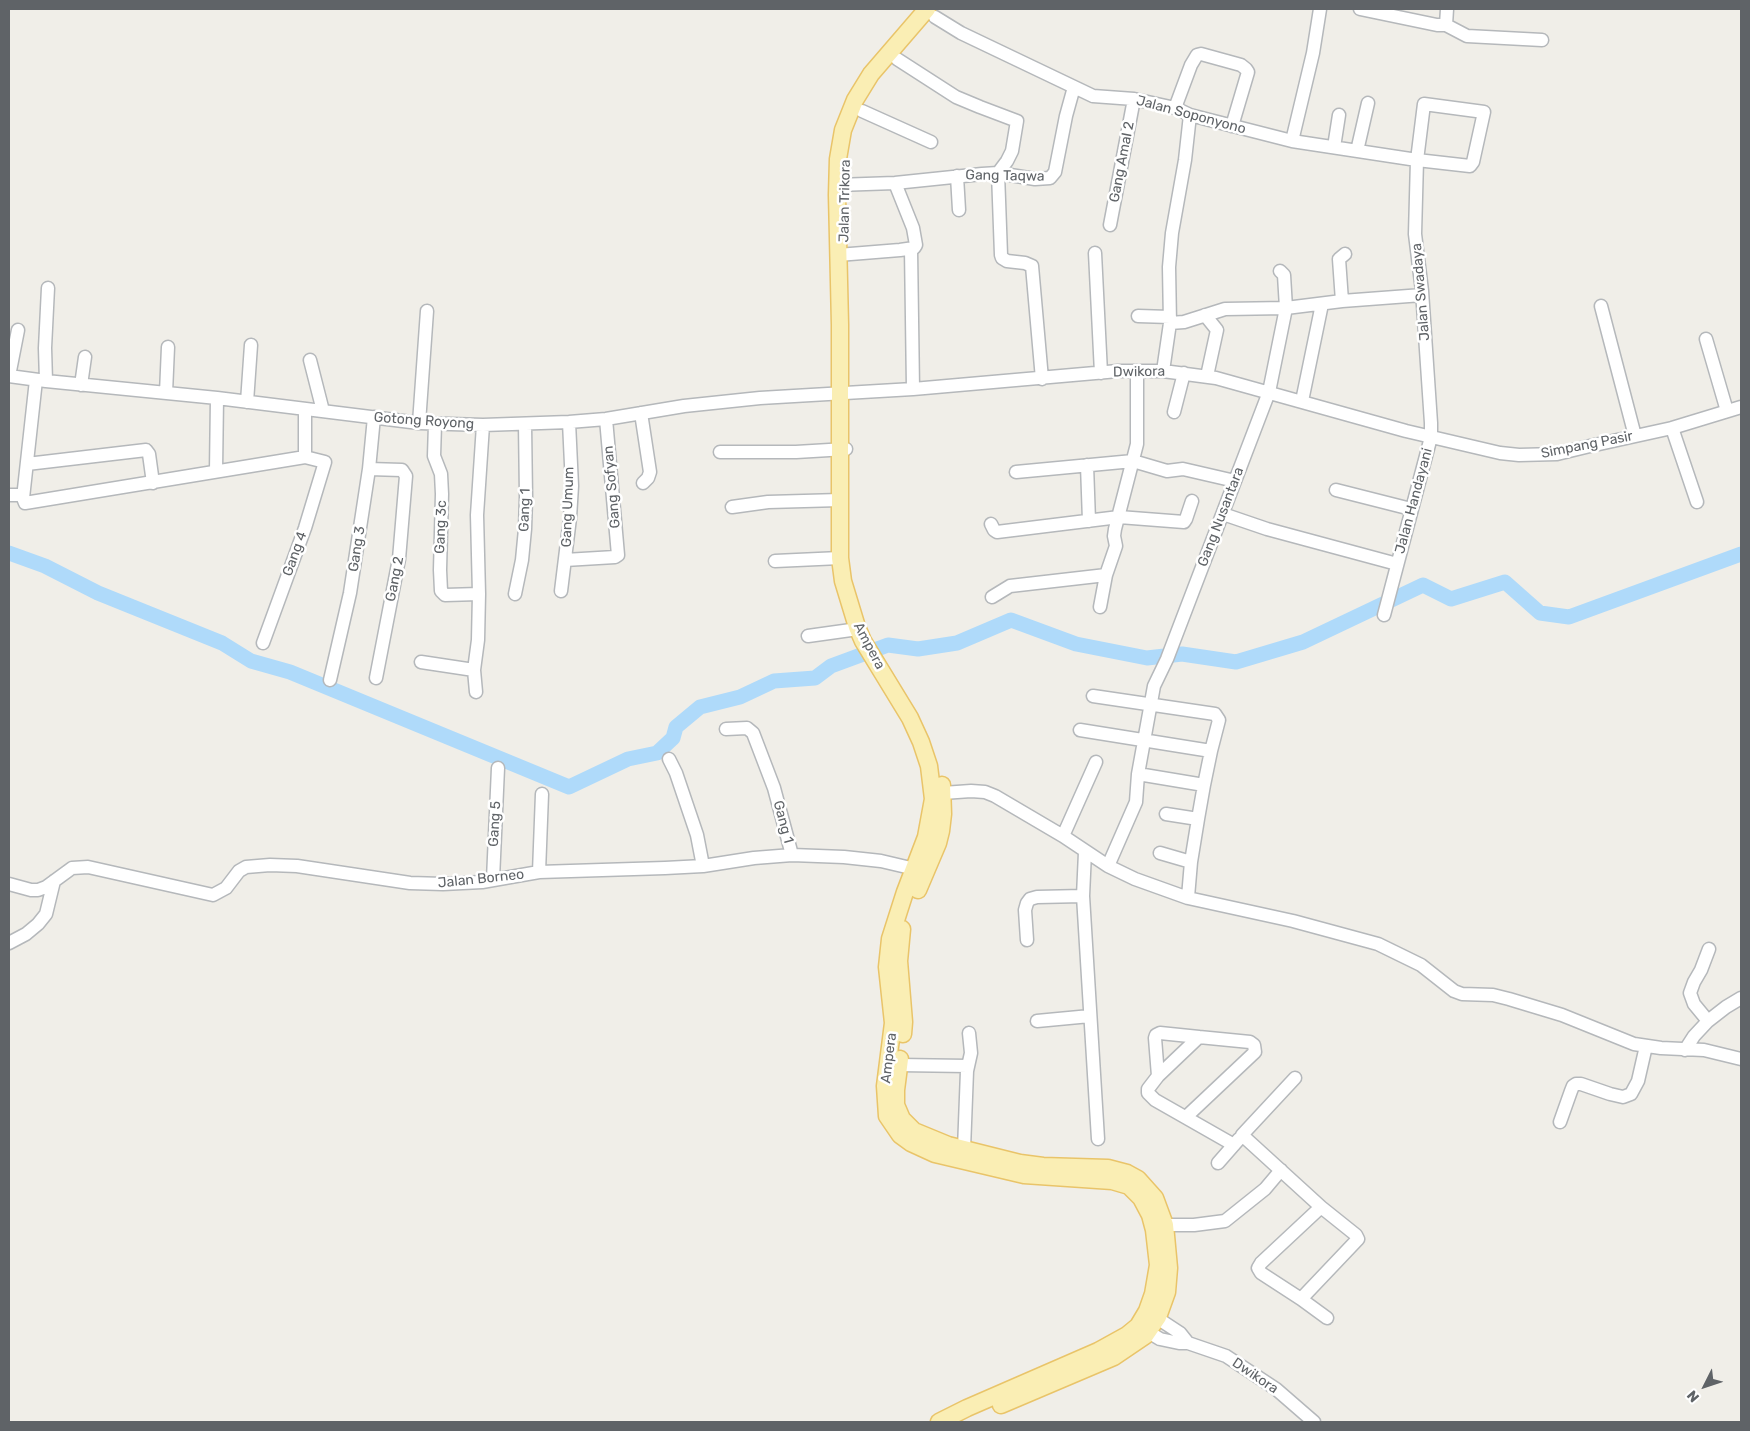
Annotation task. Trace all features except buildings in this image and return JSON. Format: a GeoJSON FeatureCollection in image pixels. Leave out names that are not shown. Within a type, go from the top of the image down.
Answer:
{"type":"FeatureCollection","features":[{"type":"Feature","properties":{"kind":"main road","name":"Jalan Trikora"},"geometry":{"type":"LineString","coordinates":[[840,185],[848,145],[862,111],[874,89],[934,12]]}},
{"type":"Feature","properties":{"kind":"main road","name":"Jalan Trikora"},"geometry":{"type":"LineString","coordinates":[[842,393],[840,142],[847,116],[871,74],[934,12]]}},
{"type":"Feature","properties":{"kind":"main road","name":"Ampera"},"geometry":{"type":"LineString","coordinates":[[842,393],[843,450],[849,552],[865,616],[865,636]]}},
{"type":"Feature","properties":{"kind":"main road","name":"Ampera"},"geometry":{"type":"LineString","coordinates":[[843,450],[840,500],[840,558],[843,581],[865,636],[883,663],[911,698],[926,727],[937,761],[943,793],[893,927],[888,951],[887,967],[893,1023],[885,1086],[885,1105],[890,1122],[900,1135],[911,1143],[930,1152],[954,1159],[1024,1175],[1112,1181],[1129,1186],[1146,1206],[1156,1244],[1157,1274],[1153,1294],[1153,1314]]}},
{"type":"Feature","properties":{"kind":"main road","name":"Ampera"},"geometry":{"type":"LineString","coordinates":[[883,663],[921,742],[929,766],[933,799],[937,812],[938,843],[903,926],[900,943],[899,961],[904,1022],[896,1090],[896,1106],[902,1119],[914,1131],[925,1137],[1020,1163],[1043,1166],[1108,1168],[1127,1173],[1138,1179],[1155,1198],[1165,1225],[1169,1247],[1167,1292],[1143,1329],[1138,1342],[1114,1357],[963,1422]]}},
{"type":"Feature","properties":{"kind":"main road","name":"Ampera"},"geometry":{"type":"LineString","coordinates":[[939,1422],[1143,1329]]}},
{"type":"Feature","properties":{"kind":"street"},"geometry":{"type":"LineString","coordinates":[[1292,140],[1313,53],[1320,9]]}},
{"type":"Feature","properties":{"kind":"street"},"geometry":{"type":"LineString","coordinates":[[1360,9],[1446,25],[1467,36],[1542,40]]}},
{"type":"Feature","properties":{"kind":"street"},"geometry":{"type":"LineString","coordinates":[[1446,25],[1447,9]]}},
{"type":"Feature","properties":{"kind":"street","name":"Jalan Soponyono"},"geometry":{"type":"LineString","coordinates":[[934,12],[961,33],[986,43],[1093,96],[1134,99],[1175,108],[1190,115],[1292,140],[1411,160],[1470,166],[1473,162],[1484,112],[1424,104],[1411,160]]}},
{"type":"Feature","properties":{"kind":"street"},"geometry":{"type":"LineString","coordinates":[[1175,108],[1191,65],[1197,55],[1201,54],[1241,65],[1248,72],[1232,126]]}},
{"type":"Feature","properties":{"kind":"street"},"geometry":{"type":"LineString","coordinates":[[897,59],[956,97],[1017,121],[1012,151],[1008,161],[998,173],[1001,255],[1004,260],[1026,263],[1032,266],[1042,379]]}},
{"type":"Feature","properties":{"kind":"street","name":"Gang Taqwa"},"geometry":{"type":"LineString","coordinates":[[840,185],[895,183],[998,173],[1035,179],[1050,178],[1055,172],[1074,87]]}},
{"type":"Feature","properties":{"kind":"street","name":"Gang Amal 2"},"geometry":{"type":"LineString","coordinates":[[1110,225],[1134,99]]}},
{"type":"Feature","properties":{"kind":"street"},"geometry":{"type":"LineString","coordinates":[[1357,151],[1368,103]]}},
{"type":"Feature","properties":{"kind":"street"},"geometry":{"type":"LineString","coordinates":[[862,111],[931,142]]}},
{"type":"Feature","properties":{"kind":"street"},"geometry":{"type":"LineString","coordinates":[[1162,371],[1170,320],[1169,266],[1172,233],[1185,160],[1190,115]]}},
{"type":"Feature","properties":{"kind":"street"},"geometry":{"type":"LineString","coordinates":[[1334,147],[1339,115]]}},
{"type":"Feature","properties":{"kind":"street","name":"Jalan Swadaya"},"geometry":{"type":"LineString","coordinates":[[1411,160],[1431,437]]}},
{"type":"Feature","properties":{"kind":"street"},"geometry":{"type":"LineString","coordinates":[[957,176],[959,210]]}},
{"type":"Feature","properties":{"kind":"street"},"geometry":{"type":"LineString","coordinates":[[841,254],[911,249],[916,246],[917,242],[913,228],[895,183]]}},
{"type":"Feature","properties":{"kind":"street"},"geometry":{"type":"LineString","coordinates":[[911,249],[913,390]]}},
{"type":"Feature","properties":{"kind":"street"},"geometry":{"type":"LineString","coordinates":[[1095,253],[1101,373]]}},
{"type":"Feature","properties":{"kind":"street"},"geometry":{"type":"LineString","coordinates":[[1342,301],[1339,259],[1345,254]]}},
{"type":"Feature","properties":{"kind":"street","name":"Gang Nusantara"},"geometry":{"type":"LineString","coordinates":[[1108,866],[1136,802],[1138,774],[1154,686],[1172,646],[1269,392],[1286,308],[1284,275],[1280,271]]}},
{"type":"Feature","properties":{"kind":"street"},"geometry":{"type":"LineString","coordinates":[[48,288],[45,348],[23,495],[23,500],[27,503],[305,457],[305,409]]}},
{"type":"Feature","properties":{"kind":"street"},"geometry":{"type":"LineString","coordinates":[[1138,316],[1184,322],[1225,309],[1286,308],[1342,301],[1422,295]]}},
{"type":"Feature","properties":{"kind":"street"},"geometry":{"type":"LineString","coordinates":[[1302,401],[1322,304]]}},
{"type":"Feature","properties":{"kind":"street"},"geometry":{"type":"LineString","coordinates":[[1601,306],[1635,436]]}},
{"type":"Feature","properties":{"kind":"street"},"geometry":{"type":"LineString","coordinates":[[419,423],[427,311]]}},
{"type":"Feature","properties":{"kind":"street"},"geometry":{"type":"LineString","coordinates":[[1204,315],[1217,330],[1207,376]]}},
{"type":"Feature","properties":{"kind":"street"},"geometry":{"type":"LineString","coordinates":[[9,376],[18,330]]}},
{"type":"Feature","properties":{"kind":"street"},"geometry":{"type":"LineString","coordinates":[[1706,339],[1726,411]]}},
{"type":"Feature","properties":{"kind":"street"},"geometry":{"type":"LineString","coordinates":[[247,402],[251,345]]}},
{"type":"Feature","properties":{"kind":"street"},"geometry":{"type":"LineString","coordinates":[[166,393],[168,347]]}},
{"type":"Feature","properties":{"kind":"street"},"geometry":{"type":"LineString","coordinates":[[81,385],[85,357]]}},
{"type":"Feature","properties":{"kind":"street"},"geometry":{"type":"LineString","coordinates":[[310,360],[323,411]]}},
{"type":"Feature","properties":{"kind":"street"},"geometry":{"type":"LineString","coordinates":[[1100,607],[1106,575],[1116,546],[1114,536],[1137,444],[1137,371]]}},
{"type":"Feature","properties":{"kind":"street","name":"Dwikora"},"geometry":{"type":"LineString","coordinates":[[842,393],[913,390],[1101,373],[1162,371],[1207,376],[1431,437]]}},
{"type":"Feature","properties":{"kind":"street"},"geometry":{"type":"LineString","coordinates":[[1174,412],[1184,373]]}},
{"type":"Feature","properties":{"kind":"street","name":"Gotong Royong"},"geometry":{"type":"LineString","coordinates":[[9,376],[41,381],[217,398],[419,423],[483,425],[569,422],[721,402],[842,393]]}},
{"type":"Feature","properties":{"kind":"street"},"geometry":{"type":"LineString","coordinates":[[216,471],[217,398]]}},
{"type":"Feature","properties":{"kind":"street","name":"Simpang Pasir"},"geometry":{"type":"LineString","coordinates":[[1431,437],[1500,453],[1557,454],[1672,428],[1741,407]]}},
{"type":"Feature","properties":{"kind":"street"},"geometry":{"type":"LineString","coordinates":[[641,413],[650,472],[648,478],[643,483]]}},
{"type":"Feature","properties":{"kind":"street","name":"Gang 3"},"geometry":{"type":"LineString","coordinates":[[330,680],[350,593],[369,469],[374,417]]}},
{"type":"Feature","properties":{"kind":"street","name":"Gang Sofyan"},"geometry":{"type":"LineString","coordinates":[[565,560],[615,557],[618,554],[606,418]]}},
{"type":"Feature","properties":{"kind":"street","name":"Gang Umum"},"geometry":{"type":"LineString","coordinates":[[561,590],[572,486],[569,422]]}},
{"type":"Feature","properties":{"kind":"street","name":"Gang 3c"},"geometry":{"type":"LineString","coordinates":[[435,424],[434,456],[441,474],[442,494],[441,591],[446,595],[480,594]]}},
{"type":"Feature","properties":{"kind":"street","name":"Gang 1"},"geometry":{"type":"LineString","coordinates":[[515,594],[522,560],[525,529],[525,424]]}},
{"type":"Feature","properties":{"kind":"street"},"geometry":{"type":"LineString","coordinates":[[476,692],[474,670],[478,640],[480,594],[477,515],[483,425]]}},
{"type":"Feature","properties":{"kind":"street"},"geometry":{"type":"LineString","coordinates":[[1672,428],[1697,502]]}},
{"type":"Feature","properties":{"kind":"street","name":"Jalan Handayani"},"geometry":{"type":"LineString","coordinates":[[1384,615],[1431,437]]}},
{"type":"Feature","properties":{"kind":"street"},"geometry":{"type":"LineString","coordinates":[[27,464],[146,450],[150,454],[153,483]]}},
{"type":"Feature","properties":{"kind":"street"},"geometry":{"type":"LineString","coordinates":[[720,452],[843,450]]}},
{"type":"Feature","properties":{"kind":"street","name":"Gang 4"},"geometry":{"type":"LineString","coordinates":[[263,643],[305,528],[325,464],[322,460],[305,457]]}},
{"type":"Feature","properties":{"kind":"street"},"geometry":{"type":"LineString","coordinates":[[1016,472],[1133,461],[1168,472],[1184,469],[1235,481]]}},
{"type":"Feature","properties":{"kind":"street"},"geometry":{"type":"LineString","coordinates":[[1087,465],[1089,521]]}},
{"type":"Feature","properties":{"kind":"street","name":"Gang 2"},"geometry":{"type":"LineString","coordinates":[[369,469],[402,470],[406,474],[399,560],[376,678]]}},
{"type":"Feature","properties":{"kind":"street"},"geometry":{"type":"LineString","coordinates":[[1336,490],[1412,509]]}},
{"type":"Feature","properties":{"kind":"street"},"geometry":{"type":"LineString","coordinates":[[9,495],[23,495]]}},
{"type":"Feature","properties":{"kind":"street"},"geometry":{"type":"LineString","coordinates":[[732,507],[768,502],[840,500]]}},
{"type":"Feature","properties":{"kind":"street"},"geometry":{"type":"LineString","coordinates":[[991,524],[997,532],[1119,517],[1184,522],[1192,501]]}},
{"type":"Feature","properties":{"kind":"street"},"geometry":{"type":"LineString","coordinates":[[1223,514],[1267,529],[1396,564]]}},
{"type":"Feature","properties":{"kind":"street"},"geometry":{"type":"LineString","coordinates":[[775,561],[840,558]]}},
{"type":"Feature","properties":{"kind":"street"},"geometry":{"type":"LineString","coordinates":[[992,597],[1010,586],[1106,575]]}},
{"type":"Feature","properties":{"kind":"street"},"geometry":{"type":"LineString","coordinates":[[808,636],[865,636]]}},
{"type":"Feature","properties":{"kind":"street"},"geometry":{"type":"LineString","coordinates":[[421,662],[474,670]]}},
{"type":"Feature","properties":{"kind":"street"},"geometry":{"type":"LineString","coordinates":[[1093,696],[1151,703],[1218,716],[1219,720],[1198,819],[1188,897]]}},
{"type":"Feature","properties":{"kind":"street","name":"Gang 1"},"geometry":{"type":"LineString","coordinates":[[726,729],[747,728],[753,733],[774,788],[792,855]]}},
{"type":"Feature","properties":{"kind":"street"},"geometry":{"type":"LineString","coordinates":[[1080,730],[1211,751]]}},
{"type":"Feature","properties":{"kind":"street"},"geometry":{"type":"LineString","coordinates":[[670,759],[697,835],[703,866]]}},
{"type":"Feature","properties":{"kind":"street"},"geometry":{"type":"LineString","coordinates":[[1063,836],[1096,762]]}},
{"type":"Feature","properties":{"kind":"street","name":"Gang 5"},"geometry":{"type":"LineString","coordinates":[[493,880],[498,768]]}},
{"type":"Feature","properties":{"kind":"street"},"geometry":{"type":"LineString","coordinates":[[1138,774],[1204,785]]}},
{"type":"Feature","properties":{"kind":"street"},"geometry":{"type":"LineString","coordinates":[[943,793],[971,791],[985,792],[995,796],[1063,836],[1108,866],[1135,879],[1215,905],[1320,928],[1378,944],[1421,965],[1454,991],[1462,994],[1493,995],[1509,999],[1562,1016],[1622,1040],[1646,1046],[1704,1050],[1741,1059]]}},
{"type":"Feature","properties":{"kind":"street"},"geometry":{"type":"LineString","coordinates":[[539,872],[542,794]]}},
{"type":"Feature","properties":{"kind":"street"},"geometry":{"type":"LineString","coordinates":[[1166,814],[1198,819]]}},
{"type":"Feature","properties":{"kind":"street"},"geometry":{"type":"LineString","coordinates":[[1086,852],[1083,896],[1098,1139]]}},
{"type":"Feature","properties":{"kind":"street"},"geometry":{"type":"LineString","coordinates":[[1160,853],[1191,862]]}},
{"type":"Feature","properties":{"kind":"street","name":"Jalan Borneo"},"geometry":{"type":"LineString","coordinates":[[9,884],[15,887],[38,890],[46,887],[72,868],[88,867],[213,895],[226,888],[239,871],[246,867],[270,864],[296,866],[410,883],[443,884],[493,880],[539,872],[703,866],[754,858],[792,855],[844,857],[881,861],[915,869]]}},
{"type":"Feature","properties":{"kind":"street"},"geometry":{"type":"LineString","coordinates":[[9,943],[26,934],[46,914],[54,881]]}},
{"type":"Feature","properties":{"kind":"street"},"geometry":{"type":"LineString","coordinates":[[1027,940],[1025,910],[1030,900],[1037,897],[1083,896]]}},
{"type":"Feature","properties":{"kind":"street"},"geometry":{"type":"LineString","coordinates":[[1708,1021],[1694,1004],[1690,993],[1709,949]]}},
{"type":"Feature","properties":{"kind":"street"},"geometry":{"type":"LineString","coordinates":[[1685,1050],[1694,1036],[1708,1021],[1741,998]]}},
{"type":"Feature","properties":{"kind":"street"},"geometry":{"type":"LineString","coordinates":[[1037,1021],[1090,1016]]}},
{"type":"Feature","properties":{"kind":"street"},"geometry":{"type":"LineString","coordinates":[[964,1149],[970,1053],[969,1033]]}},
{"type":"Feature","properties":{"kind":"street"},"geometry":{"type":"LineString","coordinates":[[1158,1076],[1155,1038],[1160,1033],[1250,1042],[1255,1049],[1255,1052],[1186,1117]]}},
{"type":"Feature","properties":{"kind":"street"},"geometry":{"type":"LineString","coordinates":[[1199,1037],[1158,1076],[1148,1089],[1148,1093],[1155,1100],[1186,1117],[1238,1140],[1282,1170],[1321,1207],[1356,1235],[1358,1239],[1301,1298]]}},
{"type":"Feature","properties":{"kind":"street"},"geometry":{"type":"LineString","coordinates":[[1560,1122],[1573,1086],[1576,1084],[1610,1094],[1623,1096],[1631,1094],[1638,1081],[1646,1046]]}},
{"type":"Feature","properties":{"kind":"street"},"geometry":{"type":"LineString","coordinates":[[899,1065],[968,1066]]}},
{"type":"Feature","properties":{"kind":"street"},"geometry":{"type":"LineString","coordinates":[[1218,1163],[1295,1078]]}},
{"type":"Feature","properties":{"kind":"street"},"geometry":{"type":"LineString","coordinates":[[1165,1225],[1194,1225],[1225,1221],[1265,1189],[1282,1170]]}},
{"type":"Feature","properties":{"kind":"street"},"geometry":{"type":"LineString","coordinates":[[1321,1207],[1258,1267],[1261,1273],[1301,1298],[1328,1318]]}},
{"type":"Feature","properties":{"kind":"street","name":"Dwikora"},"geometry":{"type":"LineString","coordinates":[[1153,1314],[1180,1333],[1188,1343]]}},
{"type":"Feature","properties":{"kind":"street","name":"Dwikora"},"geometry":{"type":"LineString","coordinates":[[1143,1329],[1160,1339],[1188,1343],[1226,1356],[1276,1389],[1314,1422]]}},
{"type":"Feature","properties":{"kind":"waterway"},"geometry":{"type":"LineString","coordinates":[[9,553],[45,566],[98,593],[222,643],[251,661],[290,672],[569,787],[628,759],[657,753],[673,738],[676,727],[700,707],[740,697],[774,681],[815,678],[831,666],[888,645],[918,649],[957,643],[1011,620],[1076,644],[1147,658],[1182,654],[1236,662],[1303,642],[1423,585],[1451,599],[1505,582],[1540,613],[1569,617],[1741,554]]}}]}
